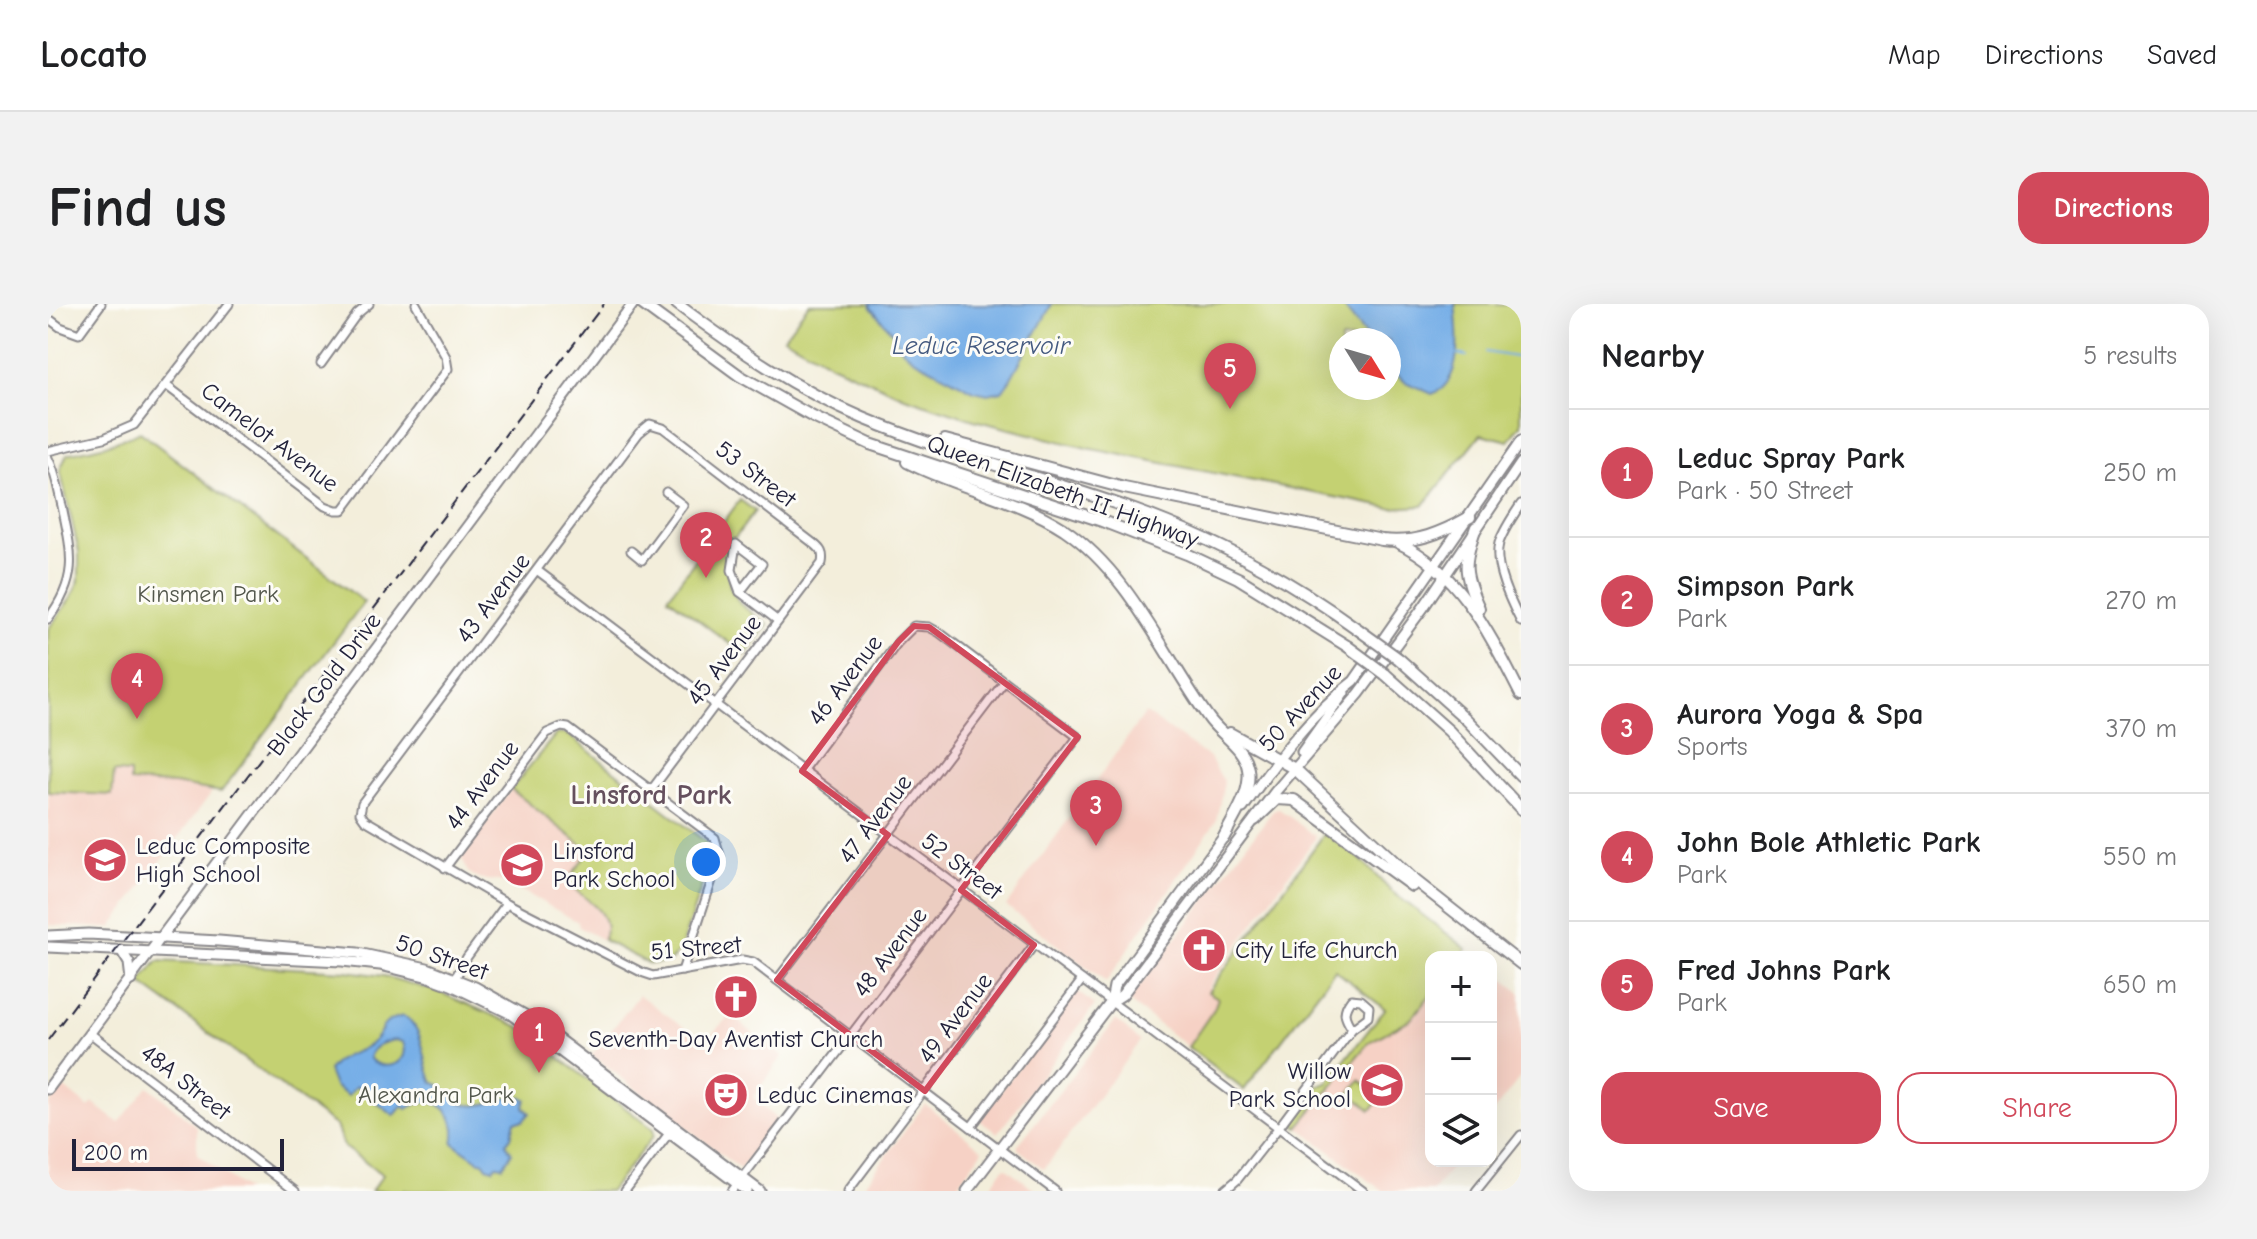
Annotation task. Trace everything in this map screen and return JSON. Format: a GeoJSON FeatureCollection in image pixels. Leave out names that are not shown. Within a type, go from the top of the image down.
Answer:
{"type":"FeatureCollection","features":[{"type":"Feature","properties":{"kind":"highway","name":"Queen Elizabeth II Highway"},"geometry":{"type":"LineString","coordinates":[[642,304],[740,376],[870,444],[1102,521],[1187,554],[1238,578],[1347,646],[1385,674],[1449,731],[1521,809]]}},
{"type":"Feature","properties":{"kind":"highway","name":"Queen Elizabeth II Highway"},"geometry":{"type":"LineString","coordinates":[[677,304],[767,369],[863,418],[1162,521],[1274,575],[1399,659],[1466,719],[1521,776]]}},
{"type":"Feature","properties":{"kind":"highway"},"geometry":{"type":"LineString","coordinates":[[863,418],[1124,488],[1395,541],[1417,552],[1461,590],[1521,695]]}},
{"type":"Feature","properties":{"kind":"highway"},"geometry":{"type":"LineString","coordinates":[[870,444],[935,476],[1054,523],[1078,540],[1116,576],[1209,719],[1239,749],[1248,767],[1248,789],[1224,837]]}},
{"type":"Feature","properties":{"kind":"highway"},"geometry":{"type":"LineString","coordinates":[[1395,541],[1431,537],[1473,522]]}},
{"type":"Feature","properties":{"kind":"highway"},"geometry":{"type":"LineString","coordinates":[[1473,522],[1466,575],[1488,633]]}},
{"type":"Feature","properties":{"kind":"highway"},"geometry":{"type":"LineString","coordinates":[[1182,678],[1208,713],[1225,729],[1295,769],[1393,861],[1521,965]]}},
{"type":"Feature","properties":{"kind":"highway"},"geometry":{"type":"LineString","coordinates":[[1255,820],[1277,799],[1286,798],[1304,805],[1521,965]]}},
{"type":"Feature","properties":{"kind":"main road","name":"Black Gold Drive"},"geometry":{"type":"LineString","coordinates":[[48,1089],[633,304]]}},
{"type":"Feature","properties":{"kind":"main road","name":"50 Avenue"},"geometry":{"type":"LineString","coordinates":[[967,1191],[1111,1002],[1122,995],[1255,820],[1359,694],[1408,628],[1445,575],[1521,441]]}},
{"type":"Feature","properties":{"kind":"main road","name":"50 Avenue"},"geometry":{"type":"LineString","coordinates":[[1111,1002],[1114,986],[1278,759],[1332,697],[1354,681],[1435,566],[1521,463]]}},
{"type":"Feature","properties":{"kind":"main road"},"geometry":{"type":"LineString","coordinates":[[1408,628],[1437,578],[1435,566]]}},
{"type":"Feature","properties":{"kind":"main road"},"geometry":{"type":"LineString","coordinates":[[1295,769],[1308,743],[1354,681]]}},
{"type":"Feature","properties":{"kind":"main road"},"geometry":{"type":"LineString","coordinates":[[1207,858],[1219,867]]}},
{"type":"Feature","properties":{"kind":"main road"},"geometry":{"type":"LineString","coordinates":[[180,913],[180,930],[191,939]]}},
{"type":"Feature","properties":{"kind":"main road","name":"50 Street"},"geometry":{"type":"LineString","coordinates":[[48,936],[88,934],[191,939],[358,953],[410,963],[453,982],[518,1019],[672,1130],[747,1191]]}},
{"type":"Feature","properties":{"kind":"main road","name":"50 Street"},"geometry":{"type":"LineString","coordinates":[[48,947],[380,965],[453,982]]}},
{"type":"Feature","properties":{"kind":"main road"},"geometry":{"type":"LineString","coordinates":[[121,950],[129,963],[131,980]]}},
{"type":"Feature","properties":{"kind":"main road","name":"50 Street"},"geometry":{"type":"LineString","coordinates":[[737,1184],[760,1191]]}},
{"type":"Feature","properties":{"kind":"street"},"geometry":{"type":"LineString","coordinates":[[48,318],[60,327],[79,334],[101,304]]}},
{"type":"Feature","properties":{"kind":"street"},"geometry":{"type":"LineString","coordinates":[[48,451],[125,431],[139,420],[229,304]]}},
{"type":"Feature","properties":{"kind":"street"},"geometry":{"type":"LineString","coordinates":[[321,364],[357,314],[369,304]]}},
{"type":"Feature","properties":{"kind":"street","name":"Camelot Avenue"},"geometry":{"type":"LineString","coordinates":[[167,386],[325,506],[343,510],[448,369],[446,357],[416,304]]}},
{"type":"Feature","properties":{"kind":"street","name":"43 Avenue"},"geometry":{"type":"LineString","coordinates":[[360,808],[639,433],[650,424],[663,428]]}},
{"type":"Feature","properties":{"kind":"street","name":"53 Street"},"geometry":{"type":"LineString","coordinates":[[663,428],[823,553]]}},
{"type":"Feature","properties":{"kind":"street"},"geometry":{"type":"LineString","coordinates":[[48,458],[55,475],[72,561],[65,592],[48,619]]}},
{"type":"Feature","properties":{"kind":"street"},"geometry":{"type":"LineString","coordinates":[[631,551],[642,560],[683,505],[666,492]]}},
{"type":"Feature","properties":{"kind":"street"},"geometry":{"type":"LineString","coordinates":[[1521,504],[1498,546],[1510,600],[1521,622]]}},
{"type":"Feature","properties":{"kind":"street"},"geometry":{"type":"LineString","coordinates":[[740,592],[762,564],[736,544],[732,570],[740,592],[778,621]]}},
{"type":"Feature","properties":{"kind":"street","name":"45 Avenue"},"geometry":{"type":"LineString","coordinates":[[652,789],[822,563],[823,553]]}},
{"type":"Feature","properties":{"kind":"street","name":"52 Street"},"geometry":{"type":"LineString","coordinates":[[538,571],[1363,1191]]}},
{"type":"Feature","properties":{"kind":"street","name":"46 Avenue"},"geometry":{"type":"LineString","coordinates":[[802,771],[898,642],[914,626],[929,627],[1004,682]]}},
{"type":"Feature","properties":{"kind":"street","name":"48 Avenue"},"geometry":{"type":"LineString","coordinates":[[737,1184],[1078,737],[1004,682]]}},
{"type":"Feature","properties":{"kind":"street","name":"47 Avenue"},"geometry":{"type":"LineString","coordinates":[[777,980],[1004,682]]}},
{"type":"Feature","properties":{"kind":"street","name":"44 Avenue"},"geometry":{"type":"LineString","coordinates":[[445,868],[540,741],[553,729],[561,727],[576,733],[652,789]]}},
{"type":"Feature","properties":{"kind":"street"},"geometry":{"type":"LineString","coordinates":[[652,789],[715,838],[720,850],[682,971]]}},
{"type":"Feature","properties":{"kind":"street","name":"51 Street"},"geometry":{"type":"LineString","coordinates":[[360,808],[365,820],[445,868],[641,972],[653,976],[748,960],[1055,1191]]}},
{"type":"Feature","properties":{"kind":"street"},"geometry":{"type":"LineString","coordinates":[[453,982],[467,957],[507,903]]}},
{"type":"Feature","properties":{"kind":"street","name":"49 Avenue"},"geometry":{"type":"LineString","coordinates":[[848,1191],[1034,945]]}},
{"type":"Feature","properties":{"kind":"street"},"geometry":{"type":"LineString","coordinates":[[971,1127],[1082,980]]}},
{"type":"Feature","properties":{"kind":"street"},"geometry":{"type":"LineString","coordinates":[[1224,1191],[1237,1180],[1279,1127],[1352,1029]]}},
{"type":"Feature","properties":{"kind":"street","name":"48A Street"},"geometry":{"type":"LineString","coordinates":[[91,1034],[295,1191]]}},
{"type":"Feature","properties":{"kind":"street"},"geometry":{"type":"LineString","coordinates":[[625,1191],[672,1130]]}},
{"type":"Feature","properties":{"kind":"street"},"geometry":{"type":"LineString","coordinates":[[1476,1191],[1521,1135]]}},
{"type":"Feature","properties":{"kind":"highlighted area"},"geometry":{"type":"Polygon","coordinates":[[[914,626],[929,627],[1078,737],[961,890],[1034,945],[925,1091],[777,980],[888,835],[802,771],[898,642],[914,626]]]}},
{"type":"Feature","properties":{"kind":"shaded area"},"geometry":{"type":"Polygon","coordinates":[[[1145,713],[1210,758],[1224,782],[1216,821],[1106,982],[1006,906],[1145,713]]]}},
{"type":"Feature","properties":{"kind":"shaded area","name":"Leduc Composite High School"},"geometry":{"type":"Polygon","coordinates":[[[114,772],[130,773],[130,782],[174,784],[212,792],[111,928],[48,925],[48,792],[112,795],[114,772]]]}},
{"type":"Feature","properties":{"kind":"shaded area","name":"Linsford Park School"},"geometry":{"type":"Polygon","coordinates":[[[511,789],[589,851],[607,933],[603,940],[579,927],[578,922],[506,882],[479,879],[468,872],[461,857],[511,789]]]}},
{"type":"Feature","properties":{"kind":"shaded area"},"geometry":{"type":"Polygon","coordinates":[[[1278,808],[1316,837],[1208,987],[1219,998],[1188,1047],[1128,1001],[1278,808]]]}},
{"type":"Feature","properties":{"kind":"shaded area"},"geometry":{"type":"Polygon","coordinates":[[[1497,974],[1521,993],[1521,1076],[1497,1107],[1497,974]]]}},
{"type":"Feature","properties":{"kind":"shaded area"},"geometry":{"type":"Polygon","coordinates":[[[1075,990],[1095,1005],[998,1133],[979,1120],[1075,990]]]}},
{"type":"Feature","properties":{"kind":"shaded area"},"geometry":{"type":"Polygon","coordinates":[[[639,995],[705,1042],[730,1015],[783,1056],[753,1097],[777,1120],[740,1169],[592,1055],[639,995]]]}},
{"type":"Feature","properties":{"kind":"shaded area","name":"Willow Park School"},"geometry":{"type":"Polygon","coordinates":[[[1425,1002],[1425,1167],[1451,1167],[1433,1191],[1383,1191],[1298,1127],[1369,1042],[1411,1019],[1425,1002]]]}},
{"type":"Feature","properties":{"kind":"shaded area"},"geometry":{"type":"Polygon","coordinates":[[[1116,1020],[1140,1041],[1044,1169],[1018,1149],[1018,1145],[1116,1020]]]}},
{"type":"Feature","properties":{"kind":"shaded area"},"geometry":{"type":"Polygon","coordinates":[[[148,1086],[197,1127],[197,1154],[247,1191],[48,1191],[48,1105],[63,1087],[89,1108],[93,1103],[119,1123],[148,1086]]]}},
{"type":"Feature","properties":{"kind":"shaded area"},"geometry":{"type":"Polygon","coordinates":[[[925,1104],[983,1150],[953,1191],[860,1191],[925,1104]]]}},
{"type":"Feature","properties":{"kind":"shaded area"},"geometry":{"type":"Polygon","coordinates":[[[1005,1167],[1037,1191],[986,1191],[1005,1167]]]}},
{"type":"Feature","properties":{"kind":"green space"},"geometry":{"type":"Polygon","coordinates":[[[809,304],[1521,304],[1521,425],[1509,441],[1481,434],[1423,506],[1390,508],[1087,448],[974,420],[905,397],[831,364],[784,337],[809,304]]]}},
{"type":"Feature","properties":{"kind":"green space","name":"Kinsmen Park"},"geometry":{"type":"Polygon","coordinates":[[[140,432],[364,602],[221,792],[174,784],[130,782],[130,773],[114,772],[112,795],[48,792],[48,629],[71,598],[79,581],[79,552],[60,470],[67,454],[106,445],[140,432]]]}},
{"type":"Feature","properties":{"kind":"green space"},"geometry":{"type":"Polygon","coordinates":[[[740,500],[755,511],[731,543],[726,563],[730,587],[740,604],[768,625],[745,655],[668,597],[740,500]]]}},
{"type":"Feature","properties":{"kind":"green space","name":"Linsford Park"},"geometry":{"type":"Polygon","coordinates":[[[556,734],[567,734],[710,845],[711,859],[680,950],[669,962],[649,964],[603,940],[606,931],[601,914],[566,883],[589,851],[511,789],[556,734]]]}},
{"type":"Feature","properties":{"kind":"green space"},"geometry":{"type":"Polygon","coordinates":[[[1325,833],[1360,859],[1391,891],[1467,949],[1425,951],[1425,1002],[1411,1019],[1369,1042],[1298,1127],[1291,1122],[1318,1086],[1327,1083],[1385,1009],[1335,970],[1244,1090],[1188,1047],[1218,998],[1208,992],[1325,833]]]}},
{"type":"Feature","properties":{"kind":"green space","name":"Alexandra Park"},"geometry":{"type":"Polygon","coordinates":[[[158,961],[347,971],[384,976],[439,992],[518,1026],[653,1129],[654,1135],[610,1191],[371,1191],[383,1175],[344,1147],[336,1126],[140,983],[158,961]]]}},
{"type":"Feature","properties":{"kind":"green space"},"geometry":{"type":"Polygon","coordinates":[[[1360,1080],[1382,1097],[1371,1110],[1350,1093],[1360,1080]]]}},
{"type":"Feature","properties":{"kind":"water","name":"Leduc Reservoir"},"geometry":{"type":"Polygon","coordinates":[[[870,304],[1052,304],[1010,380],[1002,391],[988,394],[974,391],[915,360],[900,347],[894,334],[870,304]]]}},
{"type":"Feature","properties":{"kind":"water"},"geometry":{"type":"Polygon","coordinates":[[[1341,304],[1455,304],[1457,355],[1450,379],[1432,394],[1405,382],[1401,378],[1401,328],[1360,328],[1341,304]]]}},
{"type":"Feature","properties":{"kind":"water"},"geometry":{"type":"Polygon","coordinates":[[[403,1016],[420,1036],[433,1082],[460,1103],[484,1104],[516,1095],[526,1099],[524,1107],[530,1113],[523,1121],[515,1121],[506,1143],[512,1153],[503,1166],[487,1167],[483,1161],[453,1143],[453,1122],[436,1103],[417,1104],[407,1109],[403,1105],[394,1116],[356,1086],[348,1096],[334,1086],[328,1071],[339,1060],[370,1044],[388,1022],[403,1016]],[[395,1040],[379,1045],[369,1058],[381,1065],[395,1064],[403,1056],[403,1042],[395,1040]]]}},
{"type":"Feature","properties":{"kind":"waterway"},"geometry":{"type":"LineString","coordinates":[[1486,352],[1521,358]]}},
{"type":"Feature","properties":{"kind":"waterway"},"geometry":{"type":"LineString","coordinates":[[1456,354],[1467,356]]}},
{"type":"Feature","properties":{"kind":"railway"},"geometry":{"type":"LineString","coordinates":[[48,1040],[604,304]]}},
{"type":"Feature","properties":{"kind":"place","name":"Fred Johns Park"},"geometry":{"type":"Point","coordinates":[1230,409]}},
{"type":"Feature","properties":{"kind":"place","name":"Simpson Park"},"geometry":{"type":"Point","coordinates":[706,578]}},
{"type":"Feature","properties":{"kind":"place","name":"John Bole Athletic Park"},"geometry":{"type":"Point","coordinates":[137,719]}},
{"type":"Feature","properties":{"kind":"place","name":"Aurora Yoga & Spa"},"geometry":{"type":"Point","coordinates":[1096,846]}},
{"type":"Feature","properties":{"kind":"place","name":"Leduc Composite High School"},"geometry":{"type":"Point","coordinates":[105,860]}},
{"type":"Feature","properties":{"kind":"place","name":"Linsford Park School"},"geometry":{"type":"Point","coordinates":[522,865]}},
{"type":"Feature","properties":{"kind":"place","name":"City Life Church"},"geometry":{"type":"Point","coordinates":[1204,950]}},
{"type":"Feature","properties":{"kind":"place","name":"Seventh-Day Aventist Church"},"geometry":{"type":"Point","coordinates":[736,997]}},
{"type":"Feature","properties":{"kind":"place","name":"Leduc Spray Park"},"geometry":{"type":"Point","coordinates":[539,1073]}},
{"type":"Feature","properties":{"kind":"place","name":"Willow Park School"},"geometry":{"type":"Point","coordinates":[1382,1085]}},
{"type":"Feature","properties":{"kind":"place","name":"Leduc Cinemas"},"geometry":{"type":"Point","coordinates":[726,1095]}},
{"type":"Feature","properties":{"kind":"district","name":"Linsford Park"},"geometry":{"type":"Point","coordinates":[651,795]}}]}
